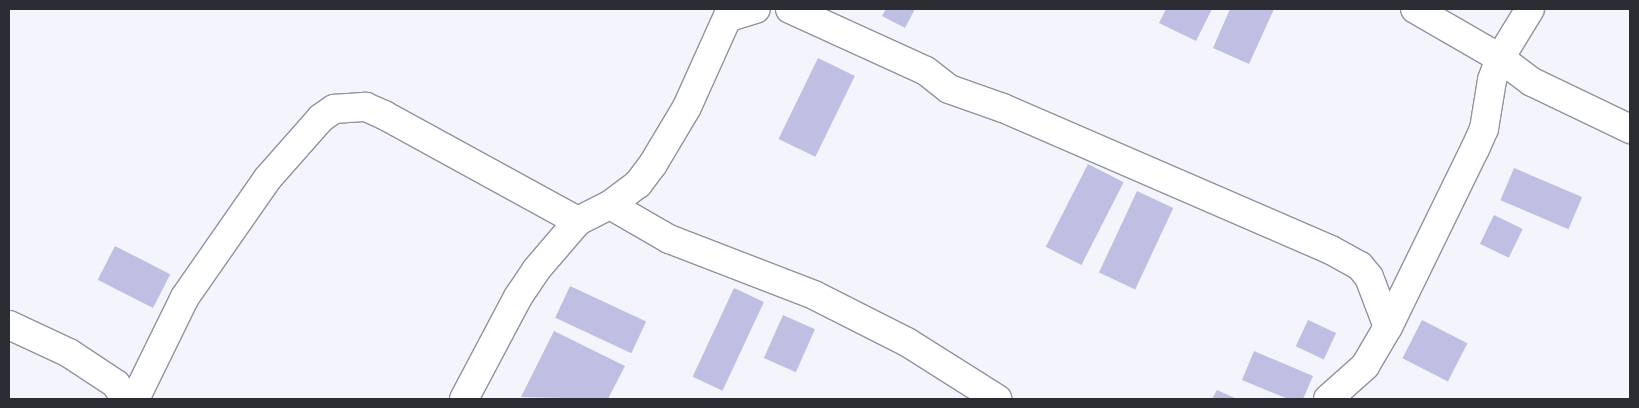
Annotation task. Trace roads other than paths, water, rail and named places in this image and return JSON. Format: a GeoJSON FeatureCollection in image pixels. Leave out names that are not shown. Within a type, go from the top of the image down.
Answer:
{"type":"FeatureCollection","features":[{"type":"Feature","properties":{"kind":"street"},"geometry":{"type":"LineString","coordinates":[[464,399],[518,297],[536,270],[578,221],[610,204],[638,184],[653,164],[687,107],[730,13],[756,9]]}},
{"type":"Feature","properties":{"kind":"street"},"geometry":{"type":"LineString","coordinates":[[790,9],[926,71],[949,90],[1002,108],[1331,250],[1360,266],[1369,277],[1388,327]]}},
{"type":"Feature","properties":{"kind":"street"},"geometry":{"type":"LineString","coordinates":[[1415,9],[1500,58],[1532,82],[1630,129]]}},
{"type":"Feature","properties":{"kind":"street"},"geometry":{"type":"LineString","coordinates":[[1328,399],[1365,366],[1388,327],[1484,128],[1492,80],[1500,58],[1530,9]]}},
{"type":"Feature","properties":{"kind":"street"},"geometry":{"type":"LineString","coordinates":[[136,399],[185,297],[268,178],[321,118],[334,109],[366,107],[384,115],[578,221]]}},
{"type":"Feature","properties":{"kind":"street"},"geometry":{"type":"LineString","coordinates":[[610,204],[669,239],[814,295],[906,342],[997,399]]}},
{"type":"Feature","properties":{"kind":"street"},"geometry":{"type":"LineString","coordinates":[[9,325],[69,353],[116,384],[125,399]]}}]}
